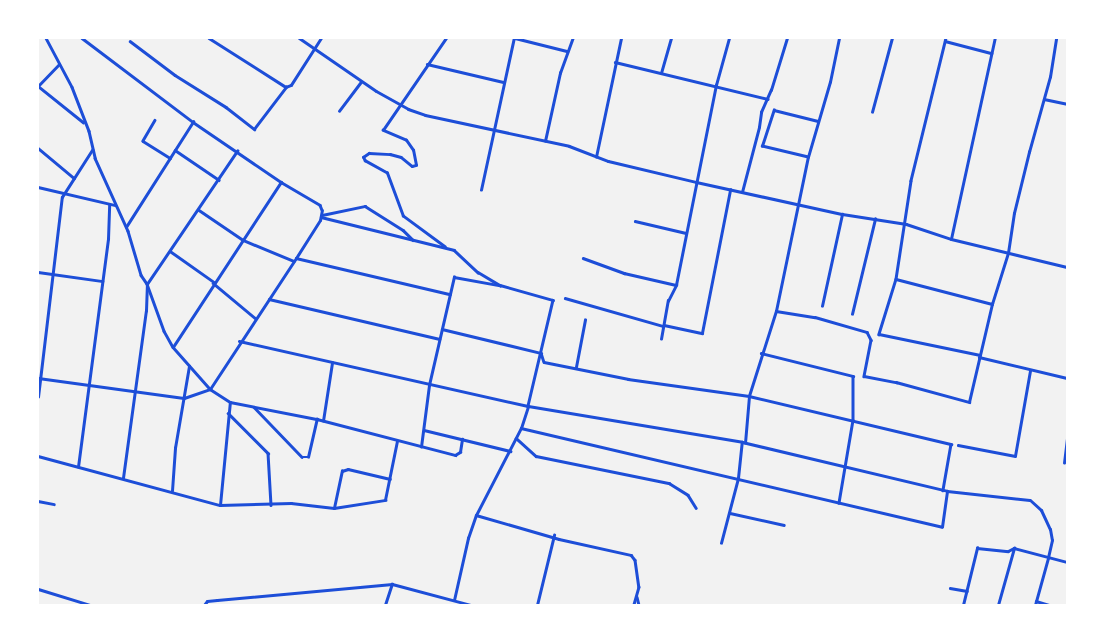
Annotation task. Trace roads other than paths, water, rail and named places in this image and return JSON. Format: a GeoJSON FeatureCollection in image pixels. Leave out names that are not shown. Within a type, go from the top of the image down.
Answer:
{"type":"FeatureCollection","features":[{"type":"Feature","properties":{"kind":"street"},"geometry":{"type":"LineString","coordinates":[[46,38],[72,87],[84,122],[89,131],[92,149],[115,205],[126,227],[141,275],[147,284],[156,311],[173,347],[210,389],[230,402],[323,420],[397,441],[455,454],[460,452],[462,439]]}},
{"type":"Feature","properties":{"kind":"street"},"geometry":{"type":"LineString","coordinates":[[39,378],[89,387],[184,398],[210,389],[255,318],[295,260],[322,216],[322,210],[310,198],[281,182],[193,122],[82,38]]}},
{"type":"Feature","properties":{"kind":"street"},"geometry":{"type":"LineString","coordinates":[[209,38],[286,87]]}},
{"type":"Feature","properties":{"kind":"street"},"geometry":{"type":"LineString","coordinates":[[299,38],[362,82],[400,105],[425,115],[569,146],[595,157],[730,190],[842,214],[906,224],[951,239],[1067,266]]}},
{"type":"Feature","properties":{"kind":"street"},"geometry":{"type":"LineString","coordinates":[[130,41],[174,75],[226,107],[254,129],[286,87],[291,85],[321,38]]}},
{"type":"Feature","properties":{"kind":"street"},"geometry":{"type":"LineString","coordinates":[[445,247],[403,216],[387,173],[365,161],[362,157],[369,153],[390,154],[401,157],[412,166],[416,165],[413,150],[406,140],[383,130],[446,38]]}},
{"type":"Feature","properties":{"kind":"street"},"geometry":{"type":"LineString","coordinates":[[481,190],[503,82],[514,38],[566,51]]}},
{"type":"Feature","properties":{"kind":"street"},"geometry":{"type":"LineString","coordinates":[[545,141],[566,51],[573,38]]}},
{"type":"Feature","properties":{"kind":"street"},"geometry":{"type":"LineString","coordinates":[[595,157],[614,62],[621,38]]}},
{"type":"Feature","properties":{"kind":"street"},"geometry":{"type":"LineString","coordinates":[[661,73],[671,38]]}},
{"type":"Feature","properties":{"kind":"street"},"geometry":{"type":"LineString","coordinates":[[662,339],[668,301],[676,285],[716,85],[729,38]]}},
{"type":"Feature","properties":{"kind":"street"},"geometry":{"type":"LineString","coordinates":[[742,192],[759,127],[761,112],[768,99],[787,38]]}},
{"type":"Feature","properties":{"kind":"street"},"geometry":{"type":"LineString","coordinates":[[721,543],[738,478],[749,396],[761,353],[776,311],[808,157],[839,38]]}},
{"type":"Feature","properties":{"kind":"street"},"geometry":{"type":"LineString","coordinates":[[872,112],[892,38]]}},
{"type":"Feature","properties":{"kind":"street"},"geometry":{"type":"LineString","coordinates":[[951,239],[995,38]]}},
{"type":"Feature","properties":{"kind":"street"},"geometry":{"type":"LineString","coordinates":[[776,311],[815,317],[867,332],[871,340],[864,376],[896,382],[969,402],[992,304],[1008,253],[1014,213],[1050,77],[1056,38]]}},
{"type":"Feature","properties":{"kind":"street"},"geometry":{"type":"LineString","coordinates":[[991,53],[946,40],[912,181],[896,280],[878,334],[979,356],[1030,371],[1067,378]]}},
{"type":"Feature","properties":{"kind":"street"},"geometry":{"type":"LineString","coordinates":[[614,62],[716,85],[768,99]]}},
{"type":"Feature","properties":{"kind":"street"},"geometry":{"type":"LineString","coordinates":[[59,64],[44,83],[38,86],[84,122]]}},
{"type":"Feature","properties":{"kind":"street"},"geometry":{"type":"LineString","coordinates":[[427,64],[503,82]]}},
{"type":"Feature","properties":{"kind":"street"},"geometry":{"type":"LineString","coordinates":[[339,111],[362,82]]}},
{"type":"Feature","properties":{"kind":"street"},"geometry":{"type":"LineString","coordinates":[[1044,99],[1067,104]]}},
{"type":"Feature","properties":{"kind":"street"},"geometry":{"type":"LineString","coordinates":[[808,157],[762,146],[774,110],[818,121]]}},
{"type":"Feature","properties":{"kind":"street"},"geometry":{"type":"LineString","coordinates":[[155,120],[143,141],[170,158]]}},
{"type":"Feature","properties":{"kind":"street"},"geometry":{"type":"LineString","coordinates":[[126,227],[193,122]]}},
{"type":"Feature","properties":{"kind":"street"},"geometry":{"type":"LineString","coordinates":[[38,148],[74,178]]}},
{"type":"Feature","properties":{"kind":"street"},"geometry":{"type":"LineString","coordinates":[[38,397],[39,378],[55,274],[64,193],[92,149]]}},
{"type":"Feature","properties":{"kind":"street"},"geometry":{"type":"LineString","coordinates":[[175,150],[219,180]]}},
{"type":"Feature","properties":{"kind":"street"},"geometry":{"type":"LineString","coordinates":[[124,478],[136,392],[147,284],[199,210],[237,151]]}},
{"type":"Feature","properties":{"kind":"street"},"geometry":{"type":"LineString","coordinates":[[173,347],[214,282],[281,182]]}},
{"type":"Feature","properties":{"kind":"street"},"geometry":{"type":"LineString","coordinates":[[38,187],[115,205]]}},
{"type":"Feature","properties":{"kind":"street"},"geometry":{"type":"LineString","coordinates":[[565,298],[664,326],[702,333],[730,190]]}},
{"type":"Feature","properties":{"kind":"street"},"geometry":{"type":"LineString","coordinates":[[78,468],[108,239],[110,205]]}},
{"type":"Feature","properties":{"kind":"street"},"geometry":{"type":"LineString","coordinates":[[322,216],[365,206],[403,230],[414,241]]}},
{"type":"Feature","properties":{"kind":"street"},"geometry":{"type":"LineString","coordinates":[[199,210],[243,240],[295,260],[450,294]]}},
{"type":"Feature","properties":{"kind":"street"},"geometry":{"type":"LineString","coordinates":[[822,306],[842,214]]}},
{"type":"Feature","properties":{"kind":"street"},"geometry":{"type":"LineString","coordinates":[[322,216],[414,241],[454,250],[478,272],[500,285]]}},
{"type":"Feature","properties":{"kind":"street"},"geometry":{"type":"LineString","coordinates":[[852,314],[876,219]]}},
{"type":"Feature","properties":{"kind":"street"},"geometry":{"type":"LineString","coordinates":[[635,222],[686,233]]}},
{"type":"Feature","properties":{"kind":"street"},"geometry":{"type":"LineString","coordinates":[[170,251],[214,282],[255,318]]}},
{"type":"Feature","properties":{"kind":"street"},"geometry":{"type":"LineString","coordinates":[[583,258],[624,273],[676,285]]}},
{"type":"Feature","properties":{"kind":"street"},"geometry":{"type":"LineString","coordinates":[[38,272],[102,281]]}},
{"type":"Feature","properties":{"kind":"street"},"geometry":{"type":"LineString","coordinates":[[421,447],[429,385],[454,277],[500,285],[553,300],[528,406],[521,428],[476,515],[468,538],[454,600]]}},
{"type":"Feature","properties":{"kind":"street"},"geometry":{"type":"LineString","coordinates":[[896,280],[992,304]]}},
{"type":"Feature","properties":{"kind":"street"},"geometry":{"type":"LineString","coordinates":[[268,299],[440,339]]}},
{"type":"Feature","properties":{"kind":"street"},"geometry":{"type":"LineString","coordinates":[[576,367],[585,320]]}},
{"type":"Feature","properties":{"kind":"street"},"geometry":{"type":"LineString","coordinates":[[442,329],[541,353]]}},
{"type":"Feature","properties":{"kind":"street"},"geometry":{"type":"LineString","coordinates":[[240,341],[429,385],[528,406],[744,442],[945,490],[1030,500],[1041,510],[1050,529],[1052,546],[1036,605]]}},
{"type":"Feature","properties":{"kind":"street"},"geometry":{"type":"LineString","coordinates":[[521,428],[942,527],[951,444],[749,396],[628,379],[576,367],[544,362],[541,353]]}},
{"type":"Feature","properties":{"kind":"street"},"geometry":{"type":"LineString","coordinates":[[761,353],[853,376],[852,420],[844,466],[840,503]]}},
{"type":"Feature","properties":{"kind":"street"},"geometry":{"type":"LineString","coordinates":[[323,420],[332,363]]}},
{"type":"Feature","properties":{"kind":"street"},"geometry":{"type":"LineString","coordinates":[[172,491],[175,448],[189,366]]}},
{"type":"Feature","properties":{"kind":"street"},"geometry":{"type":"LineString","coordinates":[[958,446],[1015,456],[1030,371]]}},
{"type":"Feature","properties":{"kind":"street"},"geometry":{"type":"LineString","coordinates":[[220,505],[230,402]]}},
{"type":"Feature","properties":{"kind":"street"},"geometry":{"type":"LineString","coordinates":[[254,407],[302,457],[308,456],[317,419]]}},
{"type":"Feature","properties":{"kind":"street"},"geometry":{"type":"LineString","coordinates":[[228,413],[268,453],[271,505]]}},
{"type":"Feature","properties":{"kind":"street"},"geometry":{"type":"LineString","coordinates":[[424,430],[510,451]]}},
{"type":"Feature","properties":{"kind":"street"},"geometry":{"type":"LineString","coordinates":[[516,438],[536,456],[670,483],[688,495],[696,508]]}},
{"type":"Feature","properties":{"kind":"street"},"geometry":{"type":"LineString","coordinates":[[1064,463],[1067,439]]}},
{"type":"Feature","properties":{"kind":"street"},"geometry":{"type":"LineString","coordinates":[[38,456],[220,505],[271,505],[291,503],[334,508],[385,500],[397,441]]}},
{"type":"Feature","properties":{"kind":"street"},"geometry":{"type":"LineString","coordinates":[[334,508],[342,471],[348,469],[390,479]]}},
{"type":"Feature","properties":{"kind":"street"},"geometry":{"type":"LineString","coordinates":[[38,501],[54,504]]}},
{"type":"Feature","properties":{"kind":"street"},"geometry":{"type":"LineString","coordinates":[[730,512],[784,525]]}},
{"type":"Feature","properties":{"kind":"street"},"geometry":{"type":"LineString","coordinates":[[476,515],[554,535],[559,539],[631,555],[635,560],[638,572],[639,587],[634,605]]}},
{"type":"Feature","properties":{"kind":"street"},"geometry":{"type":"LineString","coordinates":[[537,605],[554,535]]}},
{"type":"Feature","properties":{"kind":"street"},"geometry":{"type":"LineString","coordinates":[[963,605],[977,548],[1008,551],[1014,548],[1067,562]]}},
{"type":"Feature","properties":{"kind":"street"},"geometry":{"type":"LineString","coordinates":[[998,605],[1014,548]]}},
{"type":"Feature","properties":{"kind":"street"},"geometry":{"type":"LineString","coordinates":[[385,605],[392,584]]}},
{"type":"Feature","properties":{"kind":"street"},"geometry":{"type":"LineString","coordinates":[[204,605],[208,601],[392,584],[471,605]]}},
{"type":"Feature","properties":{"kind":"street"},"geometry":{"type":"LineString","coordinates":[[950,588],[966,591]]}},
{"type":"Feature","properties":{"kind":"street"},"geometry":{"type":"LineString","coordinates":[[38,589],[90,605]]}},
{"type":"Feature","properties":{"kind":"street"},"geometry":{"type":"LineString","coordinates":[[637,596],[639,605]]}},
{"type":"Feature","properties":{"kind":"street"},"geometry":{"type":"LineString","coordinates":[[1036,601],[1049,605]]}}]}
